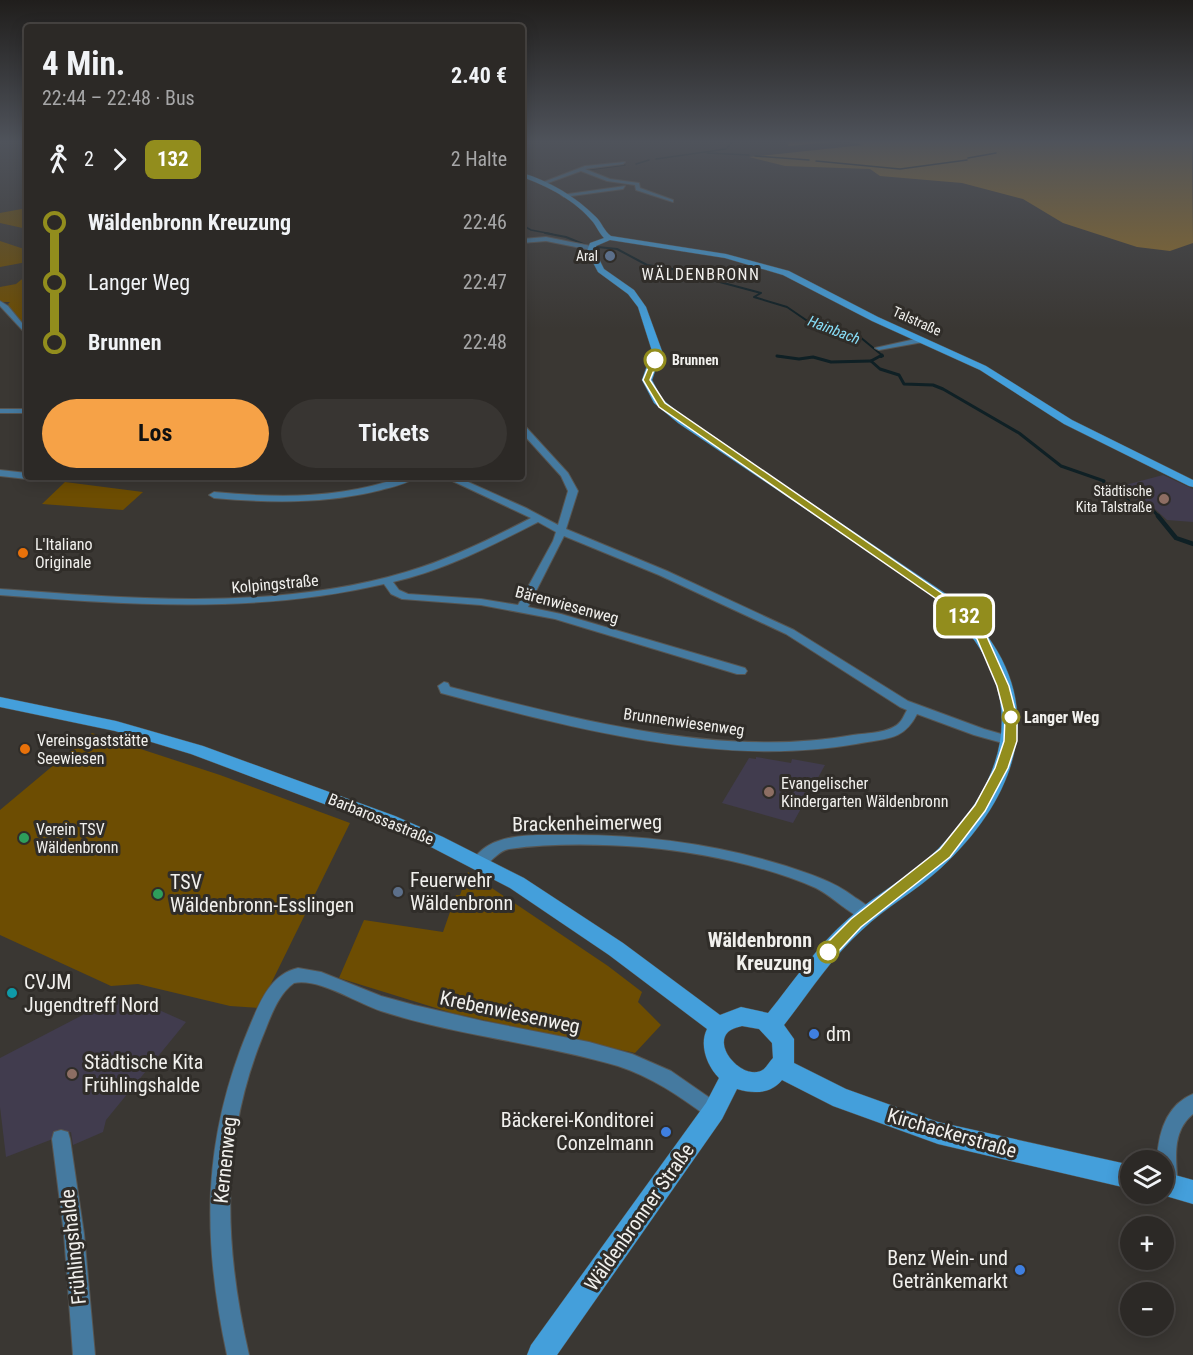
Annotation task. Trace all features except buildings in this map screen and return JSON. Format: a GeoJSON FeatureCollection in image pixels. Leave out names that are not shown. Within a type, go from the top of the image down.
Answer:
{"type":"FeatureCollection","features":[{"type":"Feature","properties":{"kind":"street"},"geometry":{"type":"LineString","coordinates":[[525,241],[546,239],[592,247],[609,238],[603,233],[595,219],[575,203]]}},
{"type":"Feature","properties":{"kind":"street","name":"Talstraße"},"geometry":{"type":"LineString","coordinates":[[609,238],[717,254],[778,270],[920,340],[983,368],[1068,422],[1193,484]]}},
{"type":"Feature","properties":{"kind":"street"},"geometry":{"type":"LineString","coordinates":[[592,247],[601,270],[631,292],[642,307],[657,351],[647,375],[647,383],[658,401],[682,421],[906,571],[960,612],[982,637],[995,662],[1011,717],[1011,741],[992,788],[954,843],[922,873],[866,914],[830,950],[771,1025]]}},
{"type":"Feature","properties":{"kind":"street"},"geometry":{"type":"LineString","coordinates":[[0,303],[5,305],[13,321],[24,330]]}},
{"type":"Feature","properties":{"kind":"street"},"geometry":{"type":"LineString","coordinates":[[879,348],[920,340]]}},
{"type":"Feature","properties":{"kind":"street"},"geometry":{"type":"LineString","coordinates":[[0,411],[24,411]]}},
{"type":"Feature","properties":{"kind":"street"},"geometry":{"type":"LineString","coordinates":[[522,608],[538,583],[562,531],[573,489],[565,475],[525,431]]}},
{"type":"Feature","properties":{"kind":"street"},"geometry":{"type":"LineString","coordinates":[[0,473],[24,476]]}},
{"type":"Feature","properties":{"kind":"street"},"geometry":{"type":"LineString","coordinates":[[214,495],[270,501],[317,500],[361,492],[401,480]]}},
{"type":"Feature","properties":{"kind":"street"},"geometry":{"type":"LineString","coordinates":[[456,480],[562,531],[682,582],[790,632],[914,708],[1011,741]]}},
{"type":"Feature","properties":{"kind":"street","name":"Kolpingstraße"},"geometry":{"type":"LineString","coordinates":[[0,592],[152,603],[224,604],[312,597],[387,581],[469,552],[539,518]]}},
{"type":"Feature","properties":{"kind":"street","name":"Bärenwiesenweg"},"geometry":{"type":"LineString","coordinates":[[387,581],[398,594],[410,598],[469,601],[522,608],[557,616],[741,671]]}},
{"type":"Feature","properties":{"kind":"street","name":"Brunnenwiesenweg"},"geometry":{"type":"LineString","coordinates":[[444,686],[445,690],[624,731],[713,745],[759,748],[895,732],[904,725],[914,708]]}},
{"type":"Feature","properties":{"kind":"street","name":"Barbarossastraße"},"geometry":{"type":"LineString","coordinates":[[0,702],[116,726],[197,750],[389,820],[479,862],[517,883],[616,949],[720,1027]]}},
{"type":"Feature","properties":{"kind":"street","name":"Brackenheimerweg"},"geometry":{"type":"LineString","coordinates":[[479,862],[493,849],[505,844],[644,840],[720,852],[784,871],[828,888],[866,914]]}},
{"type":"Feature","properties":{"kind":"street","name":"Krebenwiesenweg"},"geometry":{"type":"LineString","coordinates":[[289,978],[306,975],[374,1001],[449,1022],[632,1062],[680,1087],[714,1111]]}},
{"type":"Feature","properties":{"kind":"street","name":"Kernenweg"},"geometry":{"type":"LineString","coordinates":[[238,1355],[223,1292],[220,1258],[219,1196],[224,1145],[234,1095],[246,1056],[264,1014],[289,978]]}},
{"type":"Feature","properties":{"kind":"street"},"geometry":{"type":"LineString","coordinates":[[741,1016],[758,1018],[771,1025],[783,1039],[785,1046],[781,1068],[770,1079],[761,1082],[742,1081],[724,1070],[715,1056],[714,1039],[720,1027],[732,1018],[741,1016]]}},
{"type":"Feature","properties":{"kind":"street","name":"Kirchackerstraße"},"geometry":{"type":"LineString","coordinates":[[781,1068],[841,1098],[938,1133],[1120,1174]]}},
{"type":"Feature","properties":{"kind":"street","name":"Wäldenbronner Straße"},"geometry":{"type":"LineString","coordinates":[[541,1355],[714,1111],[732,1076]]}},
{"type":"Feature","properties":{"kind":"street"},"geometry":{"type":"LineString","coordinates":[[1167,1150],[1168,1134],[1178,1115],[1193,1102]]}},
{"type":"Feature","properties":{"kind":"street","name":"Frühlingshalde"},"geometry":{"type":"LineString","coordinates":[[61,1138],[74,1234],[84,1355]]}},
{"type":"Feature","properties":{"kind":"street"},"geometry":{"type":"LineString","coordinates":[[1174,1187],[1193,1192]]}},
{"type":"Feature","properties":{"kind":"shaded area"},"geometry":{"type":"Polygon","coordinates":[[[1030,203],[1193,203],[1193,243],[1170,251],[1137,247],[1063,223],[1030,203]]]}},
{"type":"Feature","properties":{"kind":"shaded area"},"geometry":{"type":"Polygon","coordinates":[[[24,209],[24,228],[0,223],[0,213],[24,209]]]}},
{"type":"Feature","properties":{"kind":"shaded area"},"geometry":{"type":"Polygon","coordinates":[[[0,241],[24,249],[24,263],[0,267],[0,241]]]}},
{"type":"Feature","properties":{"kind":"shaded area"},"geometry":{"type":"Polygon","coordinates":[[[24,277],[24,325],[14,316],[8,304],[10,302],[0,302],[0,287],[16,284],[24,277]]]}},
{"type":"Feature","properties":{"kind":"shaded area","name":"Städtische Kita Talstraße"},"geometry":{"type":"Polygon","coordinates":[[[1163,475],[1193,489],[1193,522],[1167,520],[1154,508],[1114,488],[1163,475]]]}},
{"type":"Feature","properties":{"kind":"shaded area"},"geometry":{"type":"Polygon","coordinates":[[[65,482],[143,492],[123,510],[42,504],[65,482]]]}},
{"type":"Feature","properties":{"kind":"shaded area","name":"TSV Wäldenbronn-Esslingen"},"geometry":{"type":"Polygon","coordinates":[[[92,733],[220,775],[350,823],[259,1008],[230,1006],[138,984],[111,986],[0,935],[0,810],[92,733]]]}},
{"type":"Feature","properties":{"kind":"shaded area","name":"Evangelischer Kindergarten Wäldenbronn"},"geometry":{"type":"Polygon","coordinates":[[[756,757],[791,763],[792,759],[825,765],[793,823],[722,803],[749,758],[756,759],[756,757]]]}},
{"type":"Feature","properties":{"kind":"shaded area"},"geometry":{"type":"Polygon","coordinates":[[[468,872],[608,966],[642,992],[638,1002],[661,1025],[635,1053],[452,1013],[339,978],[364,920],[443,932],[456,895],[460,895],[468,872]]]}},
{"type":"Feature","properties":{"kind":"shaded area","name":"Städtische Kita Frühlingshalde"},"geometry":{"type":"Polygon","coordinates":[[[123,994],[186,1022],[106,1120],[103,1132],[73,1145],[71,1132],[6,1157],[0,1107],[0,1058],[123,994]]]}},
{"type":"Feature","properties":{"kind":"waterway","name":"Hainbach"},"geometry":{"type":"LineString","coordinates":[[525,227],[552,234]]}},
{"type":"Feature","properties":{"kind":"waterway","name":"Hainbach"},"geometry":{"type":"LineString","coordinates":[[545,233],[566,237],[588,246],[617,249],[647,265],[705,274],[716,281],[761,293],[754,297],[787,307],[806,320],[823,323],[837,332],[860,337],[882,355]]}},
{"type":"Feature","properties":{"kind":"waterway","name":"Hainbach"},"geometry":{"type":"LineString","coordinates":[[871,361],[882,355]]}},
{"type":"Feature","properties":{"kind":"waterway"},"geometry":{"type":"LineString","coordinates":[[784,357],[777,356],[799,359],[813,357],[831,362],[871,361]]}},
{"type":"Feature","properties":{"kind":"waterway","name":"Hainbach"},"geometry":{"type":"LineString","coordinates":[[871,361],[880,369],[899,375],[904,384],[933,385],[943,389],[1019,433],[1061,466],[1104,481],[1103,488],[1124,495],[1132,506],[1152,509],[1159,517]]}},
{"type":"Feature","properties":{"kind":"waterway","name":"Hainbach"},"geometry":{"type":"LineString","coordinates":[[1158,516],[1176,538],[1193,544]]}},
{"type":"Feature","properties":{"kind":"bus line","name":"132"},"geometry":{"type":"LineString","coordinates":[[655,360],[646,380],[652,394],[662,405],[682,421],[906,571],[952,605],[982,637],[995,662],[1003,686],[1011,717],[1011,741],[992,788],[980,808],[945,853],[910,883],[856,923],[828,952]]}},
{"type":"Feature","properties":{"kind":"place","name":"Aral"},"geometry":{"type":"Point","coordinates":[610,256]}},
{"type":"Feature","properties":{"kind":"place","name":"Brunnen"},"geometry":{"type":"Point","coordinates":[655,360]}},
{"type":"Feature","properties":{"kind":"place","name":"Städtische Kita Talstraße"},"geometry":{"type":"Point","coordinates":[1164,499]}},
{"type":"Feature","properties":{"kind":"place","name":"L'Italiano Originale"},"geometry":{"type":"Point","coordinates":[23,553]}},
{"type":"Feature","properties":{"kind":"place","name":"Langer Weg"},"geometry":{"type":"Point","coordinates":[1011,717]}},
{"type":"Feature","properties":{"kind":"place","name":"Vereinsgaststätte Seewiesen"},"geometry":{"type":"Point","coordinates":[25,749]}},
{"type":"Feature","properties":{"kind":"place","name":"Evangelischer Kindergarten Wäldenbronn"},"geometry":{"type":"Point","coordinates":[769,792]}},
{"type":"Feature","properties":{"kind":"place","name":"Verein TSV Wäldenbronn"},"geometry":{"type":"Point","coordinates":[24,838]}},
{"type":"Feature","properties":{"kind":"place","name":"Feuerwehr Wäldenbronn"},"geometry":{"type":"Point","coordinates":[398,892]}},
{"type":"Feature","properties":{"kind":"place","name":"TSV Wäldenbronn-Esslingen"},"geometry":{"type":"Point","coordinates":[158,894]}},
{"type":"Feature","properties":{"kind":"place","name":"Wäldenbronn Kreuzung"},"geometry":{"type":"Point","coordinates":[828,952]}},
{"type":"Feature","properties":{"kind":"place","name":"CVJM Jugendtreff Nord"},"geometry":{"type":"Point","coordinates":[12,993]}},
{"type":"Feature","properties":{"kind":"place","name":"dm"},"geometry":{"type":"Point","coordinates":[814,1034]}},
{"type":"Feature","properties":{"kind":"place","name":"Städtische Kita Frühlingshalde"},"geometry":{"type":"Point","coordinates":[72,1074]}},
{"type":"Feature","properties":{"kind":"place","name":"Bäckerei-Konditorei Conzelmann"},"geometry":{"type":"Point","coordinates":[666,1132]}},
{"type":"Feature","properties":{"kind":"place","name":"Benz Wein- und Getränkemarkt"},"geometry":{"type":"Point","coordinates":[1020,1270]}},
{"type":"Feature","properties":{"kind":"district","name":"WÄLDENBRONN"},"geometry":{"type":"Point","coordinates":[701,274]}}]}
